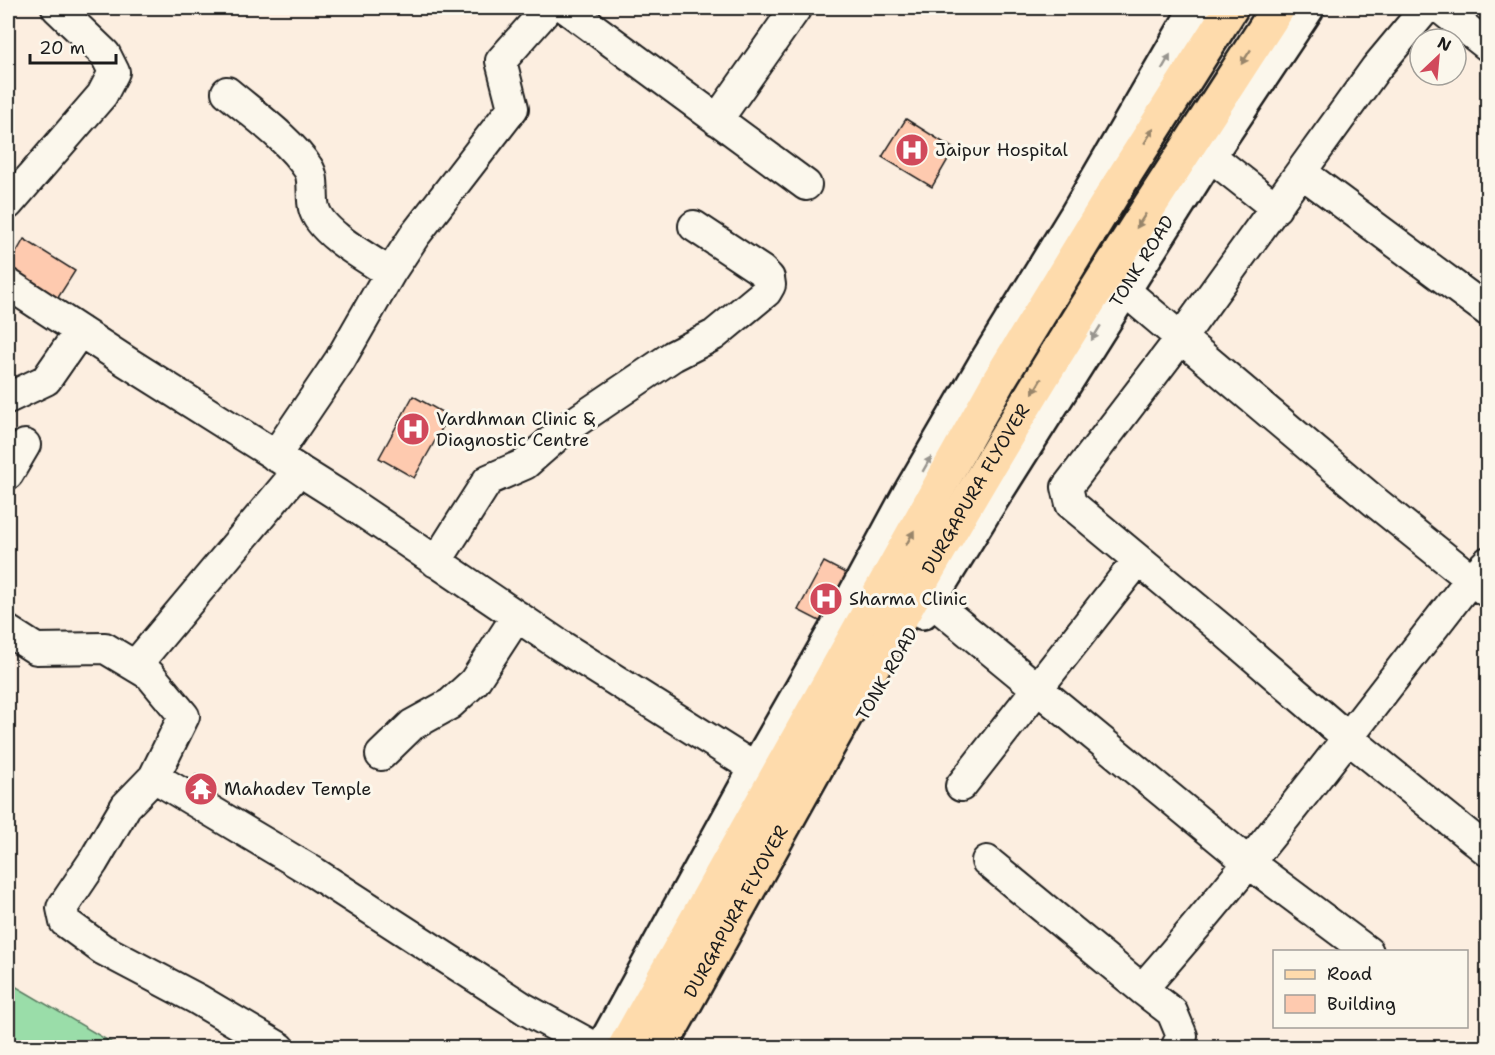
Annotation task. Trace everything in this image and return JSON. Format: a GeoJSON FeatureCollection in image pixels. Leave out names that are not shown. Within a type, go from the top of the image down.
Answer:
{"type":"FeatureCollection","features":[{"type":"Feature","properties":{"kind":"main road","name":"DURGAPURA FLYOVER"},"geometry":{"type":"LineString","coordinates":[[624,1047],[999,380],[1111,197],[1231,8]]}},
{"type":"Feature","properties":{"kind":"main road","name":"DURGAPURA FLYOVER"},"geometry":{"type":"LineString","coordinates":[[660,1047],[1010,430],[1086,306],[1291,10]]}},
{"type":"Feature","properties":{"kind":"street"},"geometry":{"type":"LineString","coordinates":[[135,666],[287,463],[340,360],[390,273],[415,235],[513,108],[501,62],[548,8]]}},
{"type":"Feature","properties":{"kind":"street"},"geometry":{"type":"LineString","coordinates":[[566,8],[806,185]]}},
{"type":"Feature","properties":{"kind":"street"},"geometry":{"type":"LineString","coordinates":[[717,120],[796,8]]}},
{"type":"Feature","properties":{"kind":"street"},"geometry":{"type":"LineString","coordinates":[[603,1047],[842,619],[914,485],[1075,218],[1197,8]]}},
{"type":"Feature","properties":{"kind":"street"},"geometry":{"type":"LineString","coordinates":[[1426,8],[1376,68],[1181,338],[1067,486],[1071,504],[1348,738],[1488,851]]}},
{"type":"Feature","properties":{"kind":"street"},"geometry":{"type":"LineString","coordinates":[[1440,8],[1488,46]]}},
{"type":"Feature","properties":{"kind":"street","name":"TONK ROAD"},"geometry":{"type":"LineString","coordinates":[[677,1047],[930,600],[984,510],[1209,155],[1291,10]]}},
{"type":"Feature","properties":{"kind":"street"},"geometry":{"type":"LineString","coordinates":[[8,204],[102,95],[114,72],[105,54],[71,12]]}},
{"type":"Feature","properties":{"kind":"street"},"geometry":{"type":"LineString","coordinates":[[227,92],[287,144],[309,170],[314,209],[320,221],[341,240],[390,273]]}},
{"type":"Feature","properties":{"kind":"street"},"geometry":{"type":"LineString","coordinates":[[1209,155],[1276,208]]}},
{"type":"Feature","properties":{"kind":"street"},"geometry":{"type":"LineString","coordinates":[[1301,172],[1488,311]]}},
{"type":"Feature","properties":{"kind":"street"},"geometry":{"type":"LineString","coordinates":[[436,562],[488,480],[525,464],[565,429],[674,356],[714,335],[766,292],[770,285],[769,278],[762,270],[694,226]]}},
{"type":"Feature","properties":{"kind":"street"},"geometry":{"type":"LineString","coordinates":[[8,284],[287,463],[517,616],[756,770]]}},
{"type":"Feature","properties":{"kind":"street"},"geometry":{"type":"LineString","coordinates":[[1124,290],[1365,493],[1482,578],[1348,738],[1249,863],[1142,989]]}},
{"type":"Feature","properties":{"kind":"street"},"geometry":{"type":"LineString","coordinates":[[8,398],[46,380],[80,332]]}},
{"type":"Feature","properties":{"kind":"street"},"geometry":{"type":"LineString","coordinates":[[8,474],[25,445]]}},
{"type":"Feature","properties":{"kind":"street"},"geometry":{"type":"LineString","coordinates":[[961,786],[1138,560]]}},
{"type":"Feature","properties":{"kind":"street"},"geometry":{"type":"LineString","coordinates":[[930,600],[1249,863],[1367,950]]}},
{"type":"Feature","properties":{"kind":"street"},"geometry":{"type":"LineString","coordinates":[[381,754],[412,725],[450,704],[474,681],[517,616]]}},
{"type":"Feature","properties":{"kind":"street"},"geometry":{"type":"LineString","coordinates":[[8,631],[36,649],[105,648],[150,675],[184,716],[154,777],[126,806],[93,862],[62,908],[65,922],[102,949],[198,999],[280,1047]]}},
{"type":"Feature","properties":{"kind":"street"},"geometry":{"type":"LineString","coordinates":[[154,777],[315,873],[525,1009],[596,1047]]}},
{"type":"Feature","properties":{"kind":"street"},"geometry":{"type":"LineString","coordinates":[[987,861],[1172,1012],[1182,1036],[1176,1047]]}},
{"type":"Feature","properties":{"kind":"green space"},"geometry":{"type":"Polygon","coordinates":[[[8,982],[119,1047],[8,1047],[8,982]]]}},
{"type":"Feature","properties":{"kind":"building"},"geometry":{"type":"Polygon","coordinates":[[[906,119],[954,149],[932,187],[882,157],[906,119]]]}},
{"type":"Feature","properties":{"kind":"building"},"geometry":{"type":"Polygon","coordinates":[[[24,239],[75,271],[54,304],[8,276],[8,267],[24,239]]]}},
{"type":"Feature","properties":{"kind":"building"},"geometry":{"type":"Polygon","coordinates":[[[413,396],[449,416],[414,478],[379,458],[413,396]]]}},
{"type":"Feature","properties":{"kind":"building"},"geometry":{"type":"Polygon","coordinates":[[[824,562],[857,579],[831,627],[798,610],[824,562]]]}},
{"type":"Feature","properties":{"kind":"building","name":"Mahadev Temple"},"geometry":{"type":"Polygon","coordinates":[[[196,775],[215,786],[206,803],[186,792],[196,775]]]}},
{"type":"Feature","properties":{"kind":"place","name":"Jaipur Hospital"},"geometry":{"type":"Point","coordinates":[912,150]}},
{"type":"Feature","properties":{"kind":"place","name":"Vardhman Clinic & Diagnostic Centre"},"geometry":{"type":"Point","coordinates":[413,429]}},
{"type":"Feature","properties":{"kind":"place","name":"Sharma Clinic"},"geometry":{"type":"Point","coordinates":[826,599]}},
{"type":"Feature","properties":{"kind":"place","name":"Mahadev Temple"},"geometry":{"type":"Point","coordinates":[201,789]}}]}
